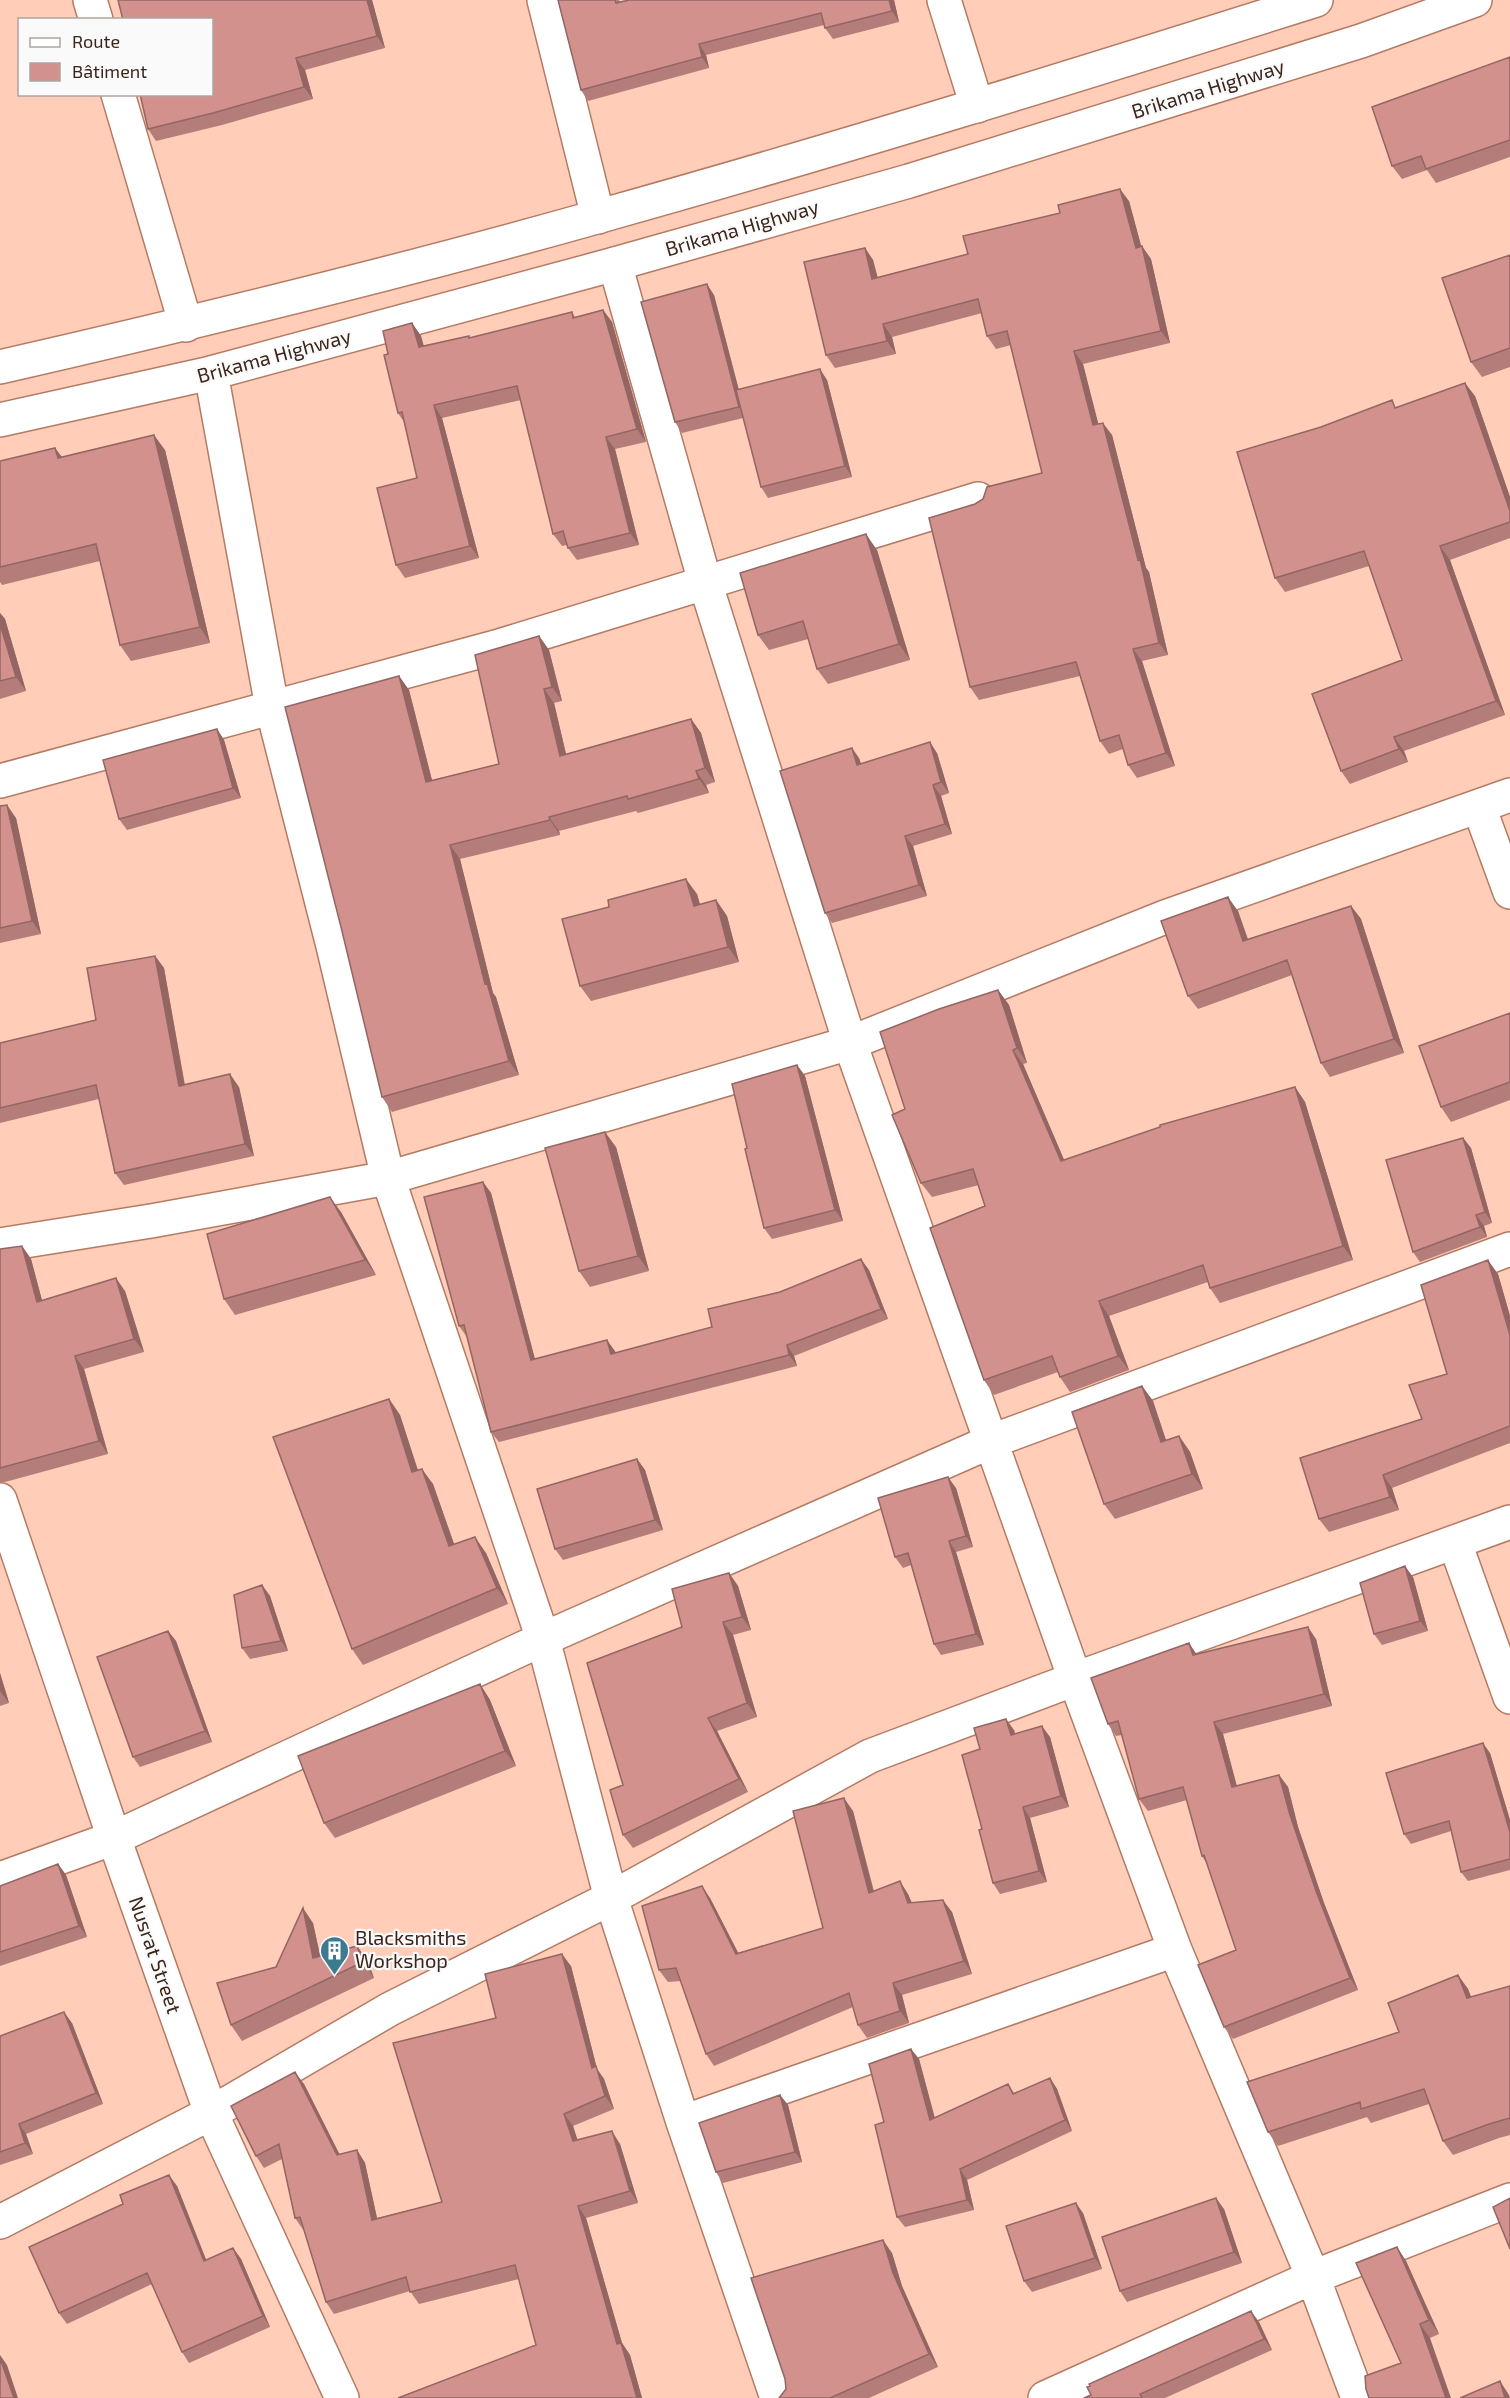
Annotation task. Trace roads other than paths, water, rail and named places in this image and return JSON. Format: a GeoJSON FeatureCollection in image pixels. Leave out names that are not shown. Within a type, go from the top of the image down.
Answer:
{"type":"FeatureCollection","features":[{"type":"Feature","properties":{"kind":"main road"},"geometry":{"type":"LineString","coordinates":[[90,0],[95,18]]}},
{"type":"Feature","properties":{"kind":"main road"},"geometry":{"type":"LineString","coordinates":[[544,0],[598,217]]}},
{"type":"Feature","properties":{"kind":"main road"},"geometry":{"type":"LineString","coordinates":[[944,0],[977,106]]}},
{"type":"Feature","properties":{"kind":"main road"},"geometry":{"type":"LineString","coordinates":[[0,367],[186,325],[598,217],[977,106],[1316,0]]}},
{"type":"Feature","properties":{"kind":"main road","name":"Brikama Highway"},"geometry":{"type":"LineString","coordinates":[[0,420],[211,373],[615,264],[921,177],[1361,41],[1475,0]]}},
{"type":"Feature","properties":{"kind":"main road"},"geometry":{"type":"LineString","coordinates":[[119,96],[186,325]]}},
{"type":"Feature","properties":{"kind":"main road"},"geometry":{"type":"LineString","coordinates":[[615,264],[705,582],[850,1043],[1075,1679],[1175,1950],[1313,2277],[1358,2398]]}},
{"type":"Feature","properties":{"kind":"main road"},"geometry":{"type":"LineString","coordinates":[[211,373],[272,707],[333,946],[388,1178],[543,1638],[611,1898],[683,2122],[777,2398]]}},
{"type":"Feature","properties":{"kind":"main road"},"geometry":{"type":"LineString","coordinates":[[0,781],[496,647],[978,499]]}},
{"type":"Feature","properties":{"kind":"main road"},"geometry":{"type":"LineString","coordinates":[[0,1245],[152,1221],[388,1178],[850,1043],[1165,917],[1510,795]]}},
{"type":"Feature","properties":{"kind":"main road"},"geometry":{"type":"LineString","coordinates":[[1479,807],[1510,892]]}},
{"type":"Feature","properties":{"kind":"main road"},"geometry":{"type":"LineString","coordinates":[[0,1879],[114,1838],[543,1638],[992,1441],[1510,1249]]}},
{"type":"Feature","properties":{"kind":"main road","name":"Nusrat Street"},"geometry":{"type":"LineString","coordinates":[[0,1500],[114,1838],[212,2113],[342,2398]]}},
{"type":"Feature","properties":{"kind":"main road"},"geometry":{"type":"LineString","coordinates":[[0,2222],[212,2113],[390,2009],[611,1898],[870,1756],[1075,1679],[1510,1522]]}},
{"type":"Feature","properties":{"kind":"main road"},"geometry":{"type":"LineString","coordinates":[[1455,1543],[1510,1697]]}},
{"type":"Feature","properties":{"kind":"main road"},"geometry":{"type":"LineString","coordinates":[[683,2122],[1175,1950]]}},
{"type":"Feature","properties":{"kind":"main road"},"geometry":{"type":"LineString","coordinates":[[1045,2398],[1313,2277],[1510,2200]]}},
{"type":"Feature","properties":{"kind":"place","name":"Blacksmiths Workshop"},"geometry":{"type":"Point","coordinates":[334,1976]}}]}
